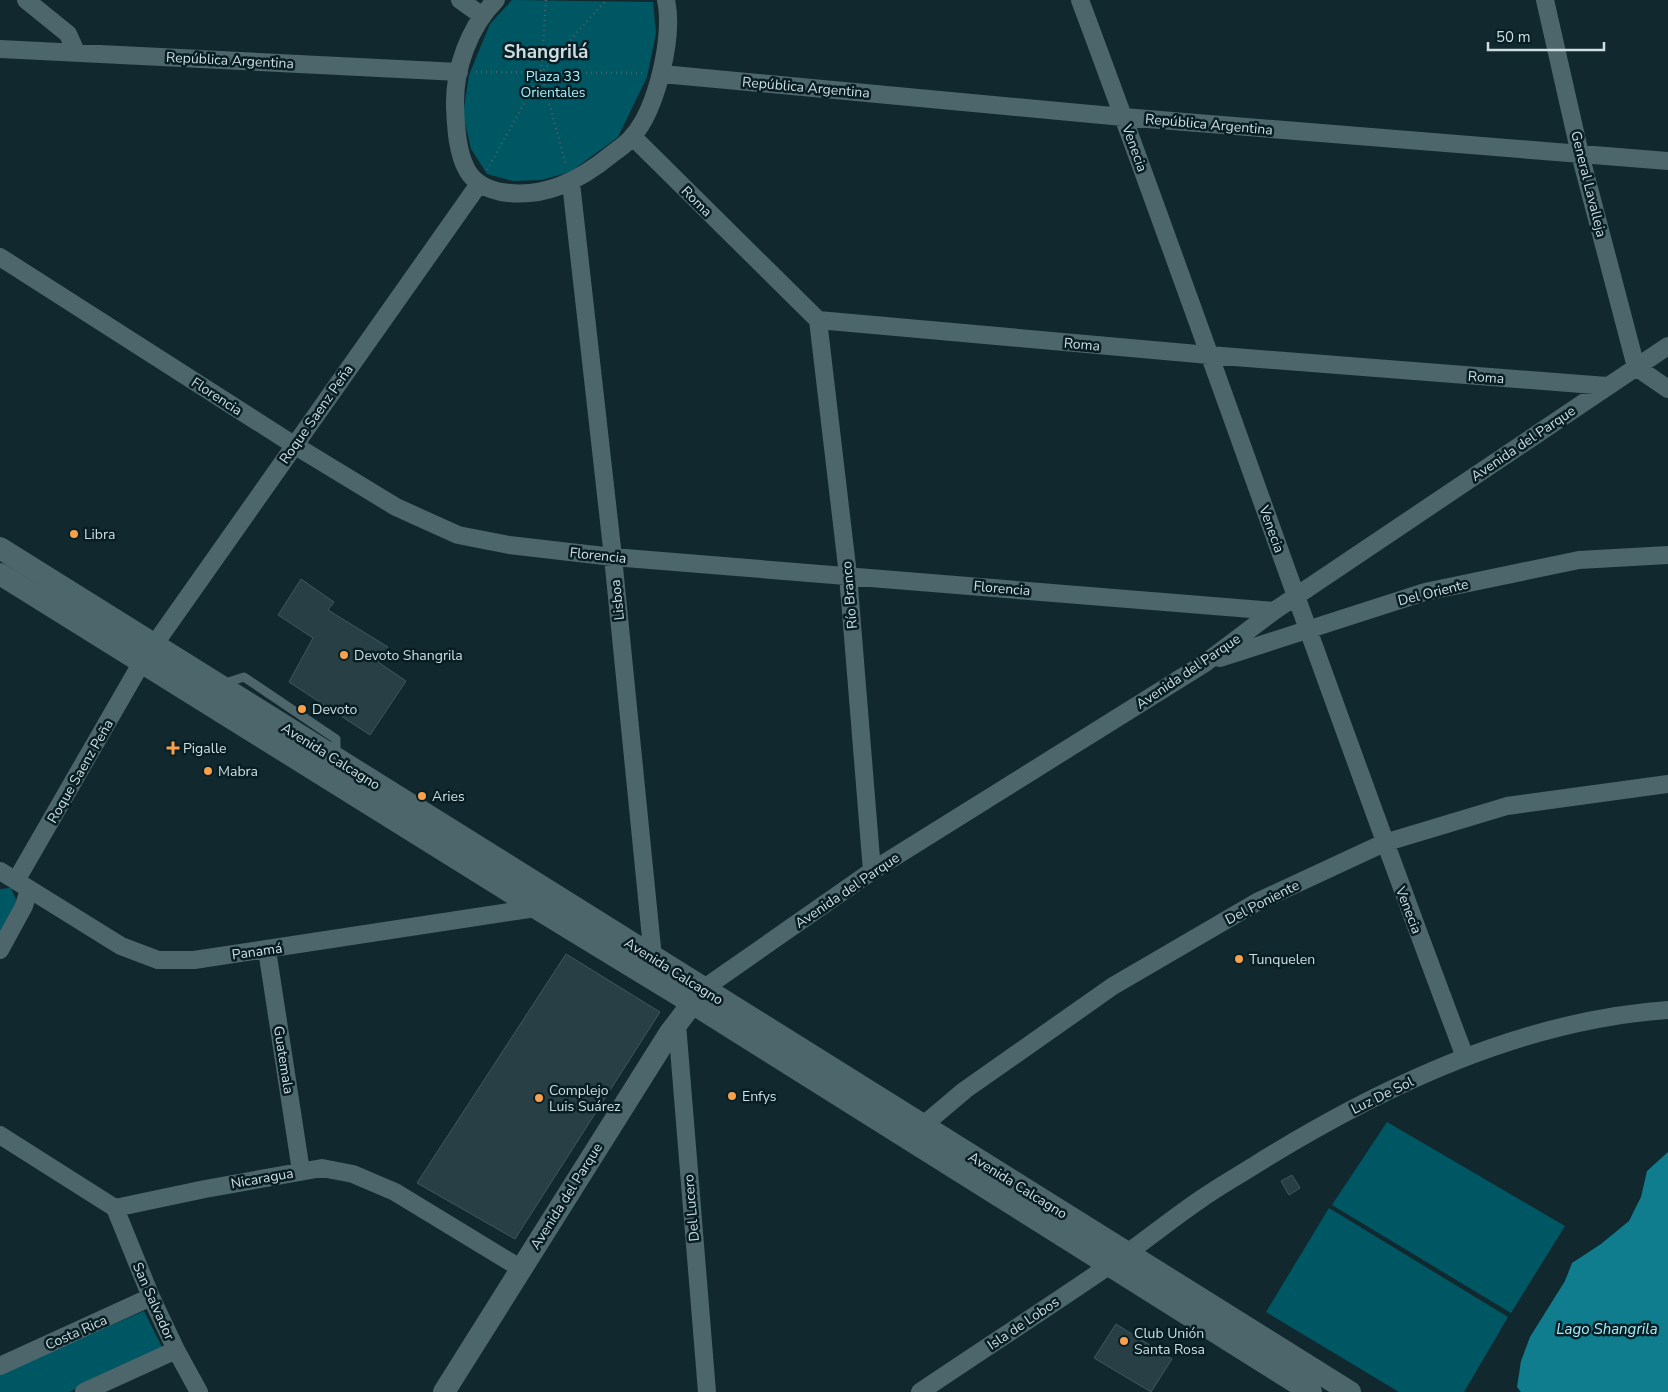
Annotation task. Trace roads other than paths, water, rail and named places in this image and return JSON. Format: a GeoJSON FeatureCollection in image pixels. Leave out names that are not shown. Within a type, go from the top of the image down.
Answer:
{"type":"FeatureCollection","features":[{"type":"Feature","properties":{"kind":"street"},"geometry":{"type":"LineString","coordinates":[[26,0],[68,34],[76,52]]}},
{"type":"Feature","properties":{"kind":"street"},"geometry":{"type":"LineString","coordinates":[[460,0],[480,15]]}},
{"type":"Feature","properties":{"kind":"street"},"geometry":{"type":"LineString","coordinates":[[496,0],[480,15],[467,42],[459,72],[455,99],[456,131],[467,170],[479,184],[496,191],[515,194],[547,192],[570,183],[602,162],[632,137],[650,105],[662,74],[668,31],[666,0]]}},
{"type":"Feature","properties":{"kind":"street","name":"Venecia"},"geometry":{"type":"LineString","coordinates":[[1080,0],[1309,628],[1384,843],[1465,1057]]}},
{"type":"Feature","properties":{"kind":"street","name":"General Lavalleja"},"geometry":{"type":"LineString","coordinates":[[1545,0],[1580,154],[1636,367]]}},
{"type":"Feature","properties":{"kind":"street","name":"República Argentina"},"geometry":{"type":"LineString","coordinates":[[0,49],[459,72]]}},
{"type":"Feature","properties":{"kind":"street","name":"República Argentina"},"geometry":{"type":"LineString","coordinates":[[662,74],[1124,117],[1668,161]]}},
{"type":"Feature","properties":{"kind":"street","name":"Roma"},"geometry":{"type":"LineString","coordinates":[[632,137],[818,320],[1209,355],[1606,386]]}},
{"type":"Feature","properties":{"kind":"street","name":"Lisboa"},"geometry":{"type":"LineString","coordinates":[[570,183],[612,557],[653,958]]}},
{"type":"Feature","properties":{"kind":"street","name":"Roque Saenz Peña"},"geometry":{"type":"LineString","coordinates":[[0,950],[24,906],[10,877],[148,653],[479,184]]}},
{"type":"Feature","properties":{"kind":"street","name":"Florencia"},"geometry":{"type":"LineString","coordinates":[[0,257],[396,507],[458,535],[509,546],[612,557],[1274,611]]}},
{"type":"Feature","properties":{"kind":"street","name":"Río Branco"},"geometry":{"type":"LineString","coordinates":[[818,320],[848,575],[872,871]]}},
{"type":"Feature","properties":{"kind":"street","name":"Avenida del Parque"},"geometry":{"type":"LineString","coordinates":[[446,1391],[520,1268],[677,1024],[698,996],[872,871],[1205,663],[1274,611],[1668,346]]}},
{"type":"Feature","properties":{"kind":"street"},"geometry":{"type":"LineString","coordinates":[[1636,367],[1668,389]]}},
{"type":"Feature","properties":{"kind":"street","name":"Avenida Calcagno"},"geometry":{"type":"LineString","coordinates":[[0,548],[148,653],[330,768],[653,958],[698,996]]}},
{"type":"Feature","properties":{"kind":"street","name":"Del Oriente"},"geometry":{"type":"LineString","coordinates":[[1205,663],[1425,592],[1579,560],[1668,556]]}},
{"type":"Feature","properties":{"kind":"street","name":"Avenida Calcagno"},"geometry":{"type":"LineString","coordinates":[[0,574],[148,653],[219,685],[330,768],[536,908],[698,996],[1118,1259],[1350,1392]]}},
{"type":"Feature","properties":{"kind":"street","name":"Del Poniente"},"geometry":{"type":"LineString","coordinates":[[916,1132],[965,1090],[1113,986],[1257,902],[1384,843],[1507,806],[1668,784]]}},
{"type":"Feature","properties":{"kind":"street","name":"Panamá"},"geometry":{"type":"LineString","coordinates":[[10,877],[120,946],[158,960],[194,960],[267,950],[536,908]]}},
{"type":"Feature","properties":{"kind":"street","name":"Guatemala"},"geometry":{"type":"LineString","coordinates":[[267,950],[301,1171]]}},
{"type":"Feature","properties":{"kind":"street","name":"Luz De Sol"},"geometry":{"type":"LineString","coordinates":[[1118,1259],[1202,1198],[1312,1130],[1399,1086],[1465,1057],[1536,1035],[1591,1021],[1668,1010]]}},
{"type":"Feature","properties":{"kind":"street","name":"Del Lucero"},"geometry":{"type":"LineString","coordinates":[[677,1024],[707,1392]]}},
{"type":"Feature","properties":{"kind":"street"},"geometry":{"type":"LineString","coordinates":[[0,1135],[114,1208]]}},
{"type":"Feature","properties":{"kind":"street","name":"Nicaragua"},"geometry":{"type":"LineString","coordinates":[[114,1208],[322,1168],[353,1174],[374,1181],[520,1268]]}},
{"type":"Feature","properties":{"kind":"street","name":"San Salvador"},"geometry":{"type":"LineString","coordinates":[[114,1208],[151,1297],[176,1350],[199,1392]]}},
{"type":"Feature","properties":{"kind":"street","name":"Avenida Calcagno"},"geometry":{"type":"LineString","coordinates":[[1118,1259],[1311,1392]]}},
{"type":"Feature","properties":{"kind":"street","name":"Isla de Lobos"},"geometry":{"type":"LineString","coordinates":[[920,1392],[1118,1259]]}},
{"type":"Feature","properties":{"kind":"street","name":"Costa Rica"},"geometry":{"type":"LineString","coordinates":[[0,1366],[151,1297]]}},
{"type":"Feature","properties":{"kind":"street"},"geometry":{"type":"LineString","coordinates":[[84,1392],[176,1350]]}},
{"type":"Feature","properties":{"kind":"water","name":"Lago Shangrila"},"geometry":{"type":"Polygon","coordinates":[[[1668,1152],[1668,1392],[1521,1392],[1517,1387],[1521,1361],[1530,1337],[1565,1281],[1572,1263],[1601,1244],[1629,1221],[1641,1197],[1647,1171],[1668,1152]]]}},
{"type":"Feature","properties":{"kind":"place","name":"Libra"},"geometry":{"type":"Point","coordinates":[74,534]}},
{"type":"Feature","properties":{"kind":"place","name":"Devoto Shangrila"},"geometry":{"type":"Point","coordinates":[344,655]}},
{"type":"Feature","properties":{"kind":"place","name":"Devoto"},"geometry":{"type":"Point","coordinates":[302,709]}},
{"type":"Feature","properties":{"kind":"place","name":"Pigalle"},"geometry":{"type":"Point","coordinates":[173,748]}},
{"type":"Feature","properties":{"kind":"place","name":"Mabra"},"geometry":{"type":"Point","coordinates":[208,771]}},
{"type":"Feature","properties":{"kind":"place","name":"Aries"},"geometry":{"type":"Point","coordinates":[422,796]}},
{"type":"Feature","properties":{"kind":"place","name":"Tunquelen"},"geometry":{"type":"Point","coordinates":[1239,959]}},
{"type":"Feature","properties":{"kind":"place","name":"Enfys"},"geometry":{"type":"Point","coordinates":[732,1096]}},
{"type":"Feature","properties":{"kind":"place","name":"Complejo Luis Suárez"},"geometry":{"type":"Point","coordinates":[539,1098]}},
{"type":"Feature","properties":{"kind":"place","name":"Club Unión Santa Rosa"},"geometry":{"type":"Point","coordinates":[1124,1341]}},
{"type":"Feature","properties":{"kind":"district","name":"Shangrilá"},"geometry":{"type":"Point","coordinates":[546,51]}},
{"type":"Feature","properties":{"kind":"park label","name":"Plaza 33 Orientales"},"geometry":{"type":"Point","coordinates":[553,84]}}]}
